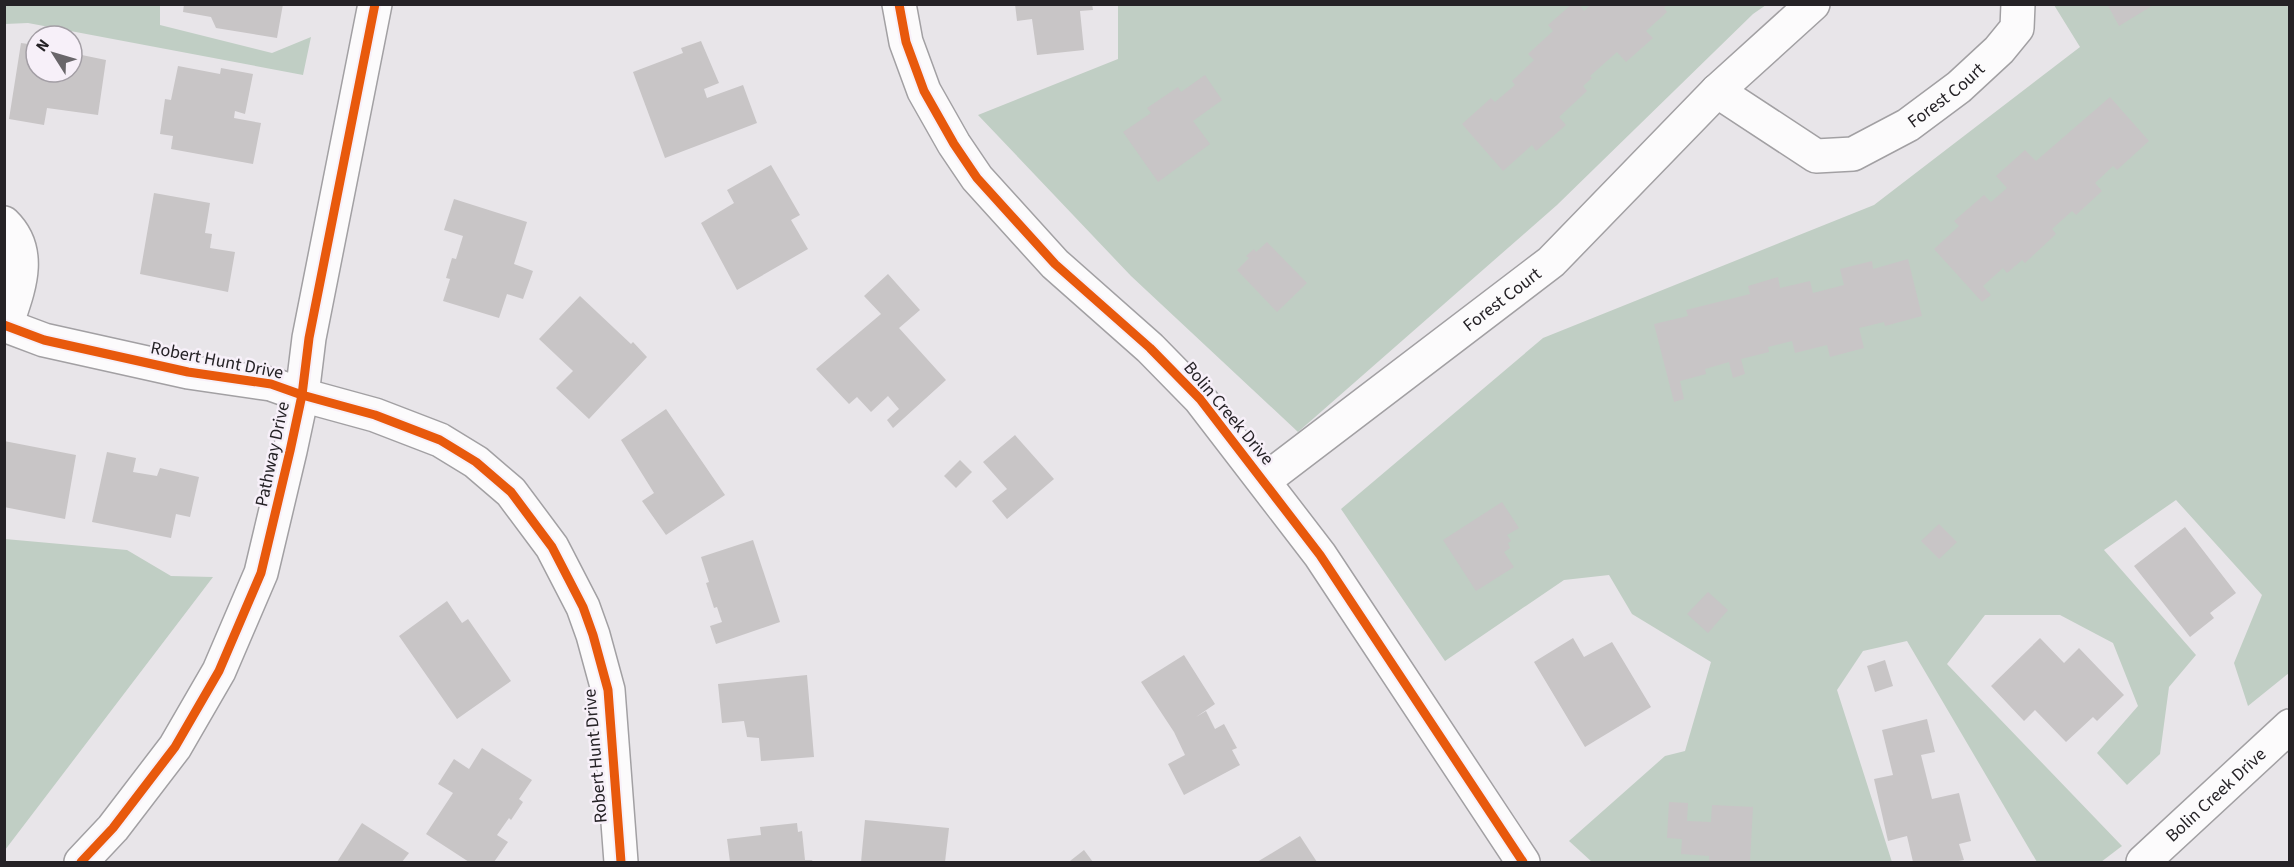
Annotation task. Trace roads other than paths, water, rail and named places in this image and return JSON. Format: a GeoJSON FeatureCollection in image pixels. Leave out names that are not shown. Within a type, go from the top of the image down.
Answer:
{"type":"FeatureCollection","features":[{"type":"Feature","properties":{"kind":"street","name":"Pathway Drive"},"geometry":{"type":"LineString","coordinates":[[81,862],[113,828],[175,747],[219,671],[261,573],[302,395],[309,339],[375,4]]}},
{"type":"Feature","properties":{"kind":"street","name":"Bolin Creek Drive"},"geometry":{"type":"LineString","coordinates":[[899,4],[906,42],[924,91],[954,144],[977,178],[1055,264],[1150,348],[1200,399],[1320,555],[1523,862]]}},
{"type":"Feature","properties":{"kind":"street","name":"Forest Court"},"geometry":{"type":"LineString","coordinates":[[1264,480],[1551,262],[1717,92],[1813,4]]}},
{"type":"Feature","properties":{"kind":"street","name":"Forest Court"},"geometry":{"type":"LineString","coordinates":[[1717,92],[1816,156],[1853,154],[1908,125],[1959,87],[1999,50],[2017,28],[2018,4]]}},
{"type":"Feature","properties":{"kind":"street","name":"Robert Hunt Drive"},"geometry":{"type":"LineString","coordinates":[[4,224],[13,232],[20,250],[22,274],[5,326],[44,340],[188,372],[271,384],[375,415],[440,440],[476,462],[511,492],[552,547],[583,607],[593,634],[608,690],[621,862]]}},
{"type":"Feature","properties":{"kind":"street","name":"Bolin Creek Drive"},"geometry":{"type":"LineString","coordinates":[[2143,862],[2289,726]]}}]}
